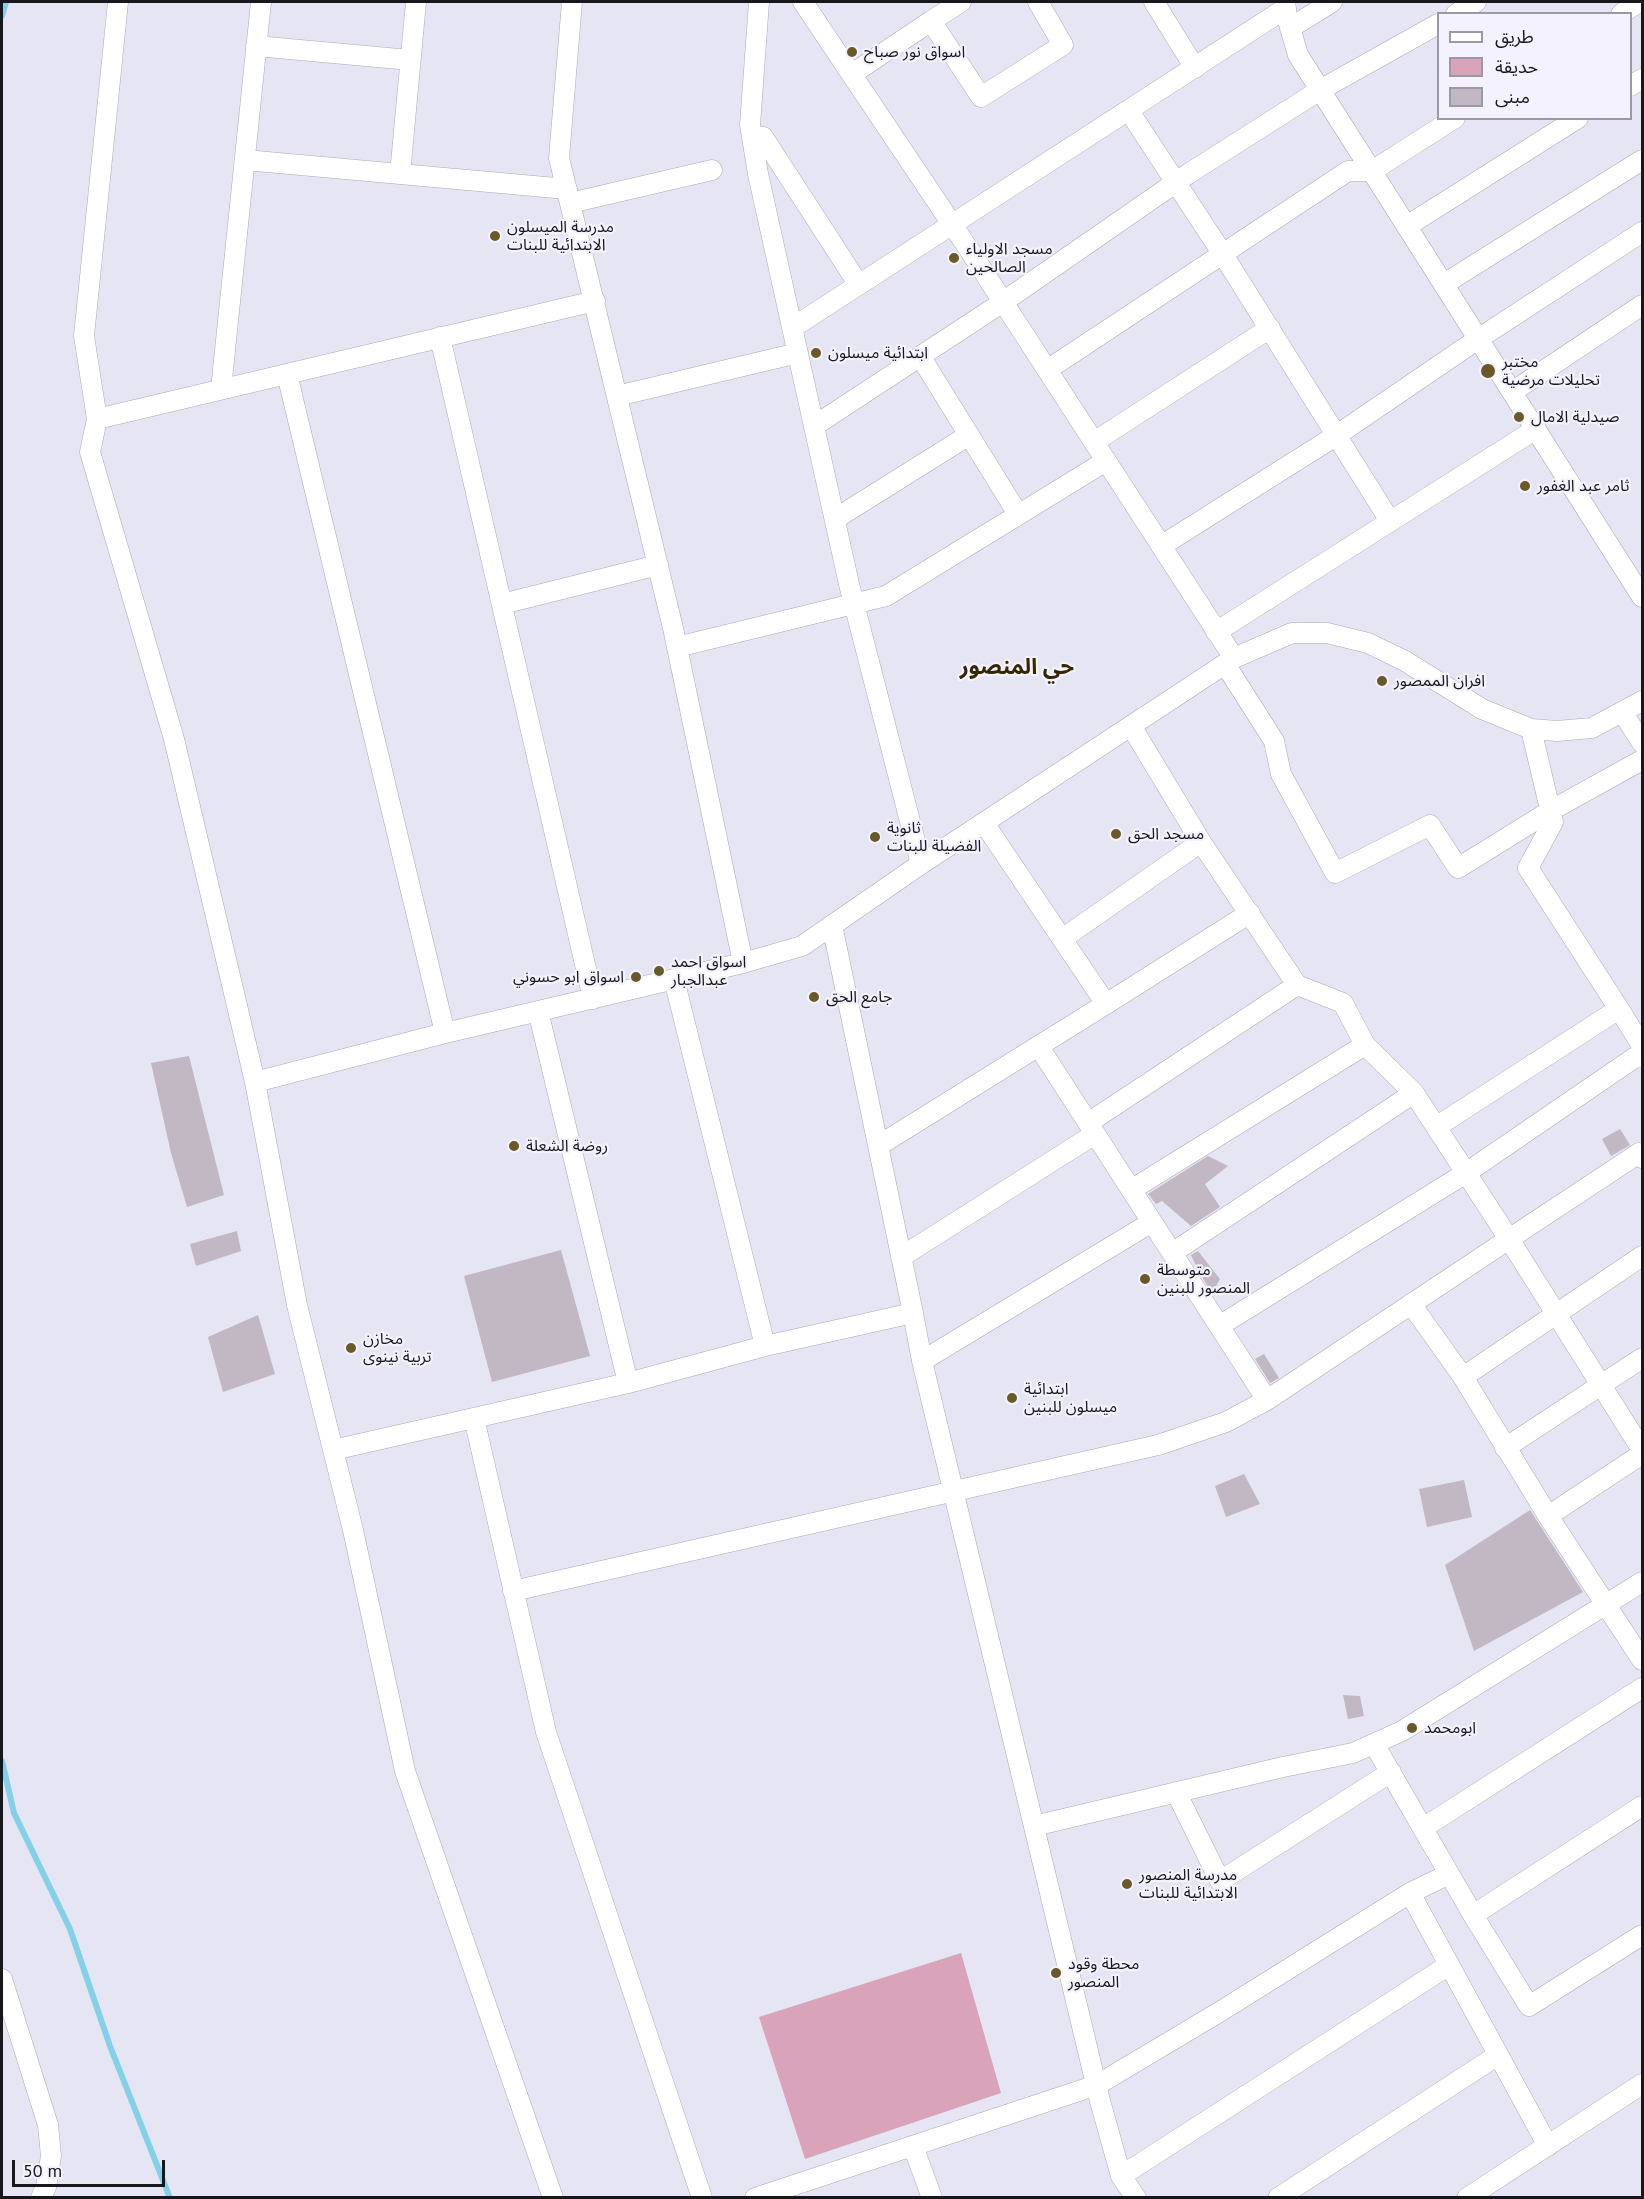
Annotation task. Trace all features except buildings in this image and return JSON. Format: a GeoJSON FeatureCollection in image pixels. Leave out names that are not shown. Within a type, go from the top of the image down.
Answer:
{"type":"FeatureCollection","features":[{"type":"Feature","properties":{"kind":"street"},"geometry":{"type":"LineString","coordinates":[[118,2],[84,336],[97,419],[90,452],[174,739],[255,1082],[297,1305],[353,1530],[405,1771],[553,2198]]}},
{"type":"Feature","properties":{"kind":"street"},"geometry":{"type":"LineString","coordinates":[[221,389],[261,2]]}},
{"type":"Feature","properties":{"kind":"street"},"geometry":{"type":"LineString","coordinates":[[399,174],[416,2]]}},
{"type":"Feature","properties":{"kind":"street"},"geometry":{"type":"LineString","coordinates":[[572,2],[559,158],[677,647],[743,963]]}},
{"type":"Feature","properties":{"kind":"street"},"geometry":{"type":"LineString","coordinates":[[759,2],[750,125],[758,174],[855,604],[921,864]]}},
{"type":"Feature","properties":{"kind":"street"},"geometry":{"type":"LineString","coordinates":[[803,2],[1047,369],[1216,632],[1229,661],[1274,741],[1281,774],[1335,873],[1430,825],[1458,868],[1550,811],[1642,760]]}},
{"type":"Feature","properties":{"kind":"street"},"geometry":{"type":"LineString","coordinates":[[852,74],[961,2]]}},
{"type":"Feature","properties":{"kind":"street"},"geometry":{"type":"LineString","coordinates":[[931,21],[981,97],[1063,45],[1038,2]]}},
{"type":"Feature","properties":{"kind":"street"},"geometry":{"type":"LineString","coordinates":[[1154,2],[1195,68]]}},
{"type":"Feature","properties":{"kind":"street"},"geometry":{"type":"LineString","coordinates":[[1290,28],[1332,2]]}},
{"type":"Feature","properties":{"kind":"street"},"geometry":{"type":"LineString","coordinates":[[1459,12],[1476,2]]}},
{"type":"Feature","properties":{"kind":"street"},"geometry":{"type":"LineString","coordinates":[[1624,12],[1640,2]]}},
{"type":"Feature","properties":{"kind":"street"},"geometry":{"type":"LineString","coordinates":[[792,328],[951,223],[1195,68],[1286,5],[1298,56],[1642,597]]}},
{"type":"Feature","properties":{"kind":"street"},"geometry":{"type":"LineString","coordinates":[[814,426],[1003,302],[1176,182],[1320,90],[1437,25]]}},
{"type":"Feature","properties":{"kind":"street"},"geometry":{"type":"LineString","coordinates":[[256,46],[411,60]]}},
{"type":"Feature","properties":{"kind":"street"},"geometry":{"type":"LineString","coordinates":[[1129,111],[1270,328],[1390,520]]}},
{"type":"Feature","properties":{"kind":"street"},"geometry":{"type":"LineString","coordinates":[[1047,369],[1348,171],[1372,171],[1452,120]]}},
{"type":"Feature","properties":{"kind":"street"},"geometry":{"type":"LineString","coordinates":[[1407,226],[1575,120]]}},
{"type":"Feature","properties":{"kind":"street"},"geometry":{"type":"LineString","coordinates":[[752,136],[763,137],[859,285]]}},
{"type":"Feature","properties":{"kind":"street"},"geometry":{"type":"LineString","coordinates":[[245,160],[399,174],[569,196],[712,170]]}},
{"type":"Feature","properties":{"kind":"street"},"geometry":{"type":"LineString","coordinates":[[1444,284],[1642,160]]}},
{"type":"Feature","properties":{"kind":"street"},"geometry":{"type":"LineString","coordinates":[[1161,546],[1337,435],[1642,232]]}},
{"type":"Feature","properties":{"kind":"street"},"geometry":{"type":"LineString","coordinates":[[97,419],[595,300]]}},
{"type":"Feature","properties":{"kind":"street"},"geometry":{"type":"LineString","coordinates":[[1512,392],[1642,305]]}},
{"type":"Feature","properties":{"kind":"street"},"geometry":{"type":"LineString","coordinates":[[1094,442],[1270,328]]}},
{"type":"Feature","properties":{"kind":"street"},"geometry":{"type":"LineString","coordinates":[[440,337],[593,999]]}},
{"type":"Feature","properties":{"kind":"street"},"geometry":{"type":"LineString","coordinates":[[617,396],[798,353]]}},
{"type":"Feature","properties":{"kind":"street"},"geometry":{"type":"LineString","coordinates":[[920,356],[1018,514]]}},
{"type":"Feature","properties":{"kind":"street"},"geometry":{"type":"LineString","coordinates":[[287,374],[445,1033]]}},
{"type":"Feature","properties":{"kind":"street"},"geometry":{"type":"LineString","coordinates":[[1216,632],[1536,429]]}},
{"type":"Feature","properties":{"kind":"street"},"geometry":{"type":"LineString","coordinates":[[835,519],[969,435]]}},
{"type":"Feature","properties":{"kind":"street"},"geometry":{"type":"LineString","coordinates":[[677,647],[886,596],[1106,461]]}},
{"type":"Feature","properties":{"kind":"street"},"geometry":{"type":"LineString","coordinates":[[502,604],[658,565]]}},
{"type":"Feature","properties":{"kind":"street"},"geometry":{"type":"LineString","coordinates":[[255,1082],[445,1033],[743,963],[802,946],[921,864],[1229,661],[1292,633],[1327,633],[1368,643],[1405,661],[1482,709],[1531,729],[1557,731],[1592,728],[1642,701]]}},
{"type":"Feature","properties":{"kind":"street"},"geometry":{"type":"LineString","coordinates":[[1623,712],[1642,743]]}},
{"type":"Feature","properties":{"kind":"street"},"geometry":{"type":"LineString","coordinates":[[1131,726],[1201,842],[1297,985],[1343,1003],[1365,1045],[1414,1093],[1556,1313],[1642,1452],[1548,1516]]}},
{"type":"Feature","properties":{"kind":"street"},"geometry":{"type":"LineString","coordinates":[[1531,729],[1553,822],[1528,868],[1642,1046]]}},
{"type":"Feature","properties":{"kind":"street"},"geometry":{"type":"LineString","coordinates":[[984,823],[1106,1004]]}},
{"type":"Feature","properties":{"kind":"street"},"geometry":{"type":"LineString","coordinates":[[1062,939],[1201,842]]}},
{"type":"Feature","properties":{"kind":"street"},"geometry":{"type":"LineString","coordinates":[[878,1146],[1250,913]]}},
{"type":"Feature","properties":{"kind":"street"},"geometry":{"type":"LineString","coordinates":[[832,925],[922,1361],[1097,2085],[1121,2176],[1136,2198]]}},
{"type":"Feature","properties":{"kind":"street"},"geometry":{"type":"LineString","coordinates":[[674,980],[765,1346]]}},
{"type":"Feature","properties":{"kind":"street"},"geometry":{"type":"LineString","coordinates":[[901,1257],[1297,985]]}},
{"type":"Feature","properties":{"kind":"street"},"geometry":{"type":"LineString","coordinates":[[1436,1127],[1619,1009]]}},
{"type":"Feature","properties":{"kind":"street"},"geometry":{"type":"LineString","coordinates":[[538,1011],[628,1383]]}},
{"type":"Feature","properties":{"kind":"street"},"geometry":{"type":"LineString","coordinates":[[1131,1190],[1365,1045]]}},
{"type":"Feature","properties":{"kind":"street"},"geometry":{"type":"LineString","coordinates":[[1039,1047],[1267,1400]]}},
{"type":"Feature","properties":{"kind":"street"},"geometry":{"type":"LineString","coordinates":[[1219,1326],[1466,1173],[1634,1058],[1642,1057]]}},
{"type":"Feature","properties":{"kind":"street"},"geometry":{"type":"LineString","coordinates":[[1172,1253],[1414,1093]]}},
{"type":"Feature","properties":{"kind":"street"},"geometry":{"type":"LineString","coordinates":[[513,1591],[1158,1445],[1226,1422],[1267,1400],[1641,1154]]}},
{"type":"Feature","properties":{"kind":"street"},"geometry":{"type":"LineString","coordinates":[[922,1361],[1152,1222]]}},
{"type":"Feature","properties":{"kind":"street"},"geometry":{"type":"LineString","coordinates":[[1463,1377],[1642,1256]]}},
{"type":"Feature","properties":{"kind":"street"},"geometry":{"type":"LineString","coordinates":[[1412,1304],[1463,1377],[1504,1448],[1642,1660]]}},
{"type":"Feature","properties":{"kind":"street"},"geometry":{"type":"LineString","coordinates":[[333,1450],[628,1383],[765,1346],[913,1313]]}},
{"type":"Feature","properties":{"kind":"street"},"geometry":{"type":"LineString","coordinates":[[1504,1448],[1642,1359]]}},
{"type":"Feature","properties":{"kind":"street"},"geometry":{"type":"LineString","coordinates":[[474,1418],[546,1732],[702,2198]]}},
{"type":"Feature","properties":{"kind":"street"},"geometry":{"type":"LineString","coordinates":[[1034,1826],[1353,1753],[1402,1731],[1642,1582]]}},
{"type":"Feature","properties":{"kind":"street"},"geometry":{"type":"LineString","coordinates":[[1423,1828],[1642,1688]]}},
{"type":"Feature","properties":{"kind":"street"},"geometry":{"type":"LineString","coordinates":[[1374,1744],[1473,1915],[1529,2006],[1642,1935]]}},
{"type":"Feature","properties":{"kind":"street"},"geometry":{"type":"LineString","coordinates":[[1176,1792],[1220,1881],[1391,1772]]}},
{"type":"Feature","properties":{"kind":"street"},"geometry":{"type":"LineString","coordinates":[[1473,1915],[1642,1806]]}},
{"type":"Feature","properties":{"kind":"street"},"geometry":{"type":"LineString","coordinates":[[764,2196],[1097,2085],[1410,1893],[1449,1874]]}},
{"type":"Feature","properties":{"kind":"street"},"geometry":{"type":"LineString","coordinates":[[1410,1893],[1548,2146]]}},
{"type":"Feature","properties":{"kind":"street"},"geometry":{"type":"LineString","coordinates":[[1121,2176],[1449,1965]]}},
{"type":"Feature","properties":{"kind":"street"},"geometry":{"type":"LineString","coordinates":[[3,1985],[48,2125],[51,2156],[46,2187],[41,2198]]}},
{"type":"Feature","properties":{"kind":"street"},"geometry":{"type":"LineString","coordinates":[[1278,2198],[1498,2055]]}},
{"type":"Feature","properties":{"kind":"street"},"geometry":{"type":"LineString","coordinates":[[1467,2198],[1642,2085]]}},
{"type":"Feature","properties":{"kind":"street"},"geometry":{"type":"LineString","coordinates":[[913,2146],[932,2198]]}},
{"type":"Feature","properties":{"kind":"green space"},"geometry":{"type":"Polygon","coordinates":[[[961,1953],[1001,2093],[805,2159],[759,2017],[961,1953]]]}},
{"type":"Feature","properties":{"kind":"waterway"},"geometry":{"type":"LineString","coordinates":[[2,16],[6,2]]}},
{"type":"Feature","properties":{"kind":"waterway"},"geometry":{"type":"LineString","coordinates":[[2,1761],[14,1813],[70,1929],[110,2046],[170,2198]]}},
{"type":"Feature","properties":{"kind":"place","name":"اسواق نور صباح"},"geometry":{"type":"Point","coordinates":[852,52]}},
{"type":"Feature","properties":{"kind":"place","name":"مدرسة الميسلون الابتدائية للبنات"},"geometry":{"type":"Point","coordinates":[495,236]}},
{"type":"Feature","properties":{"kind":"place","name":"مسجد الاولياء الصالحين"},"geometry":{"type":"Point","coordinates":[954,258]}},
{"type":"Feature","properties":{"kind":"place","name":"ابتدائية ميسلون"},"geometry":{"type":"Point","coordinates":[816,353]}},
{"type":"Feature","properties":{"kind":"place","name":"مختبر تحليلات مرضية"},"geometry":{"type":"Point","coordinates":[1488,371]}},
{"type":"Feature","properties":{"kind":"place","name":"صيدلية الامال"},"geometry":{"type":"Point","coordinates":[1519,417]}},
{"type":"Feature","properties":{"kind":"place","name":"ثامر عبد الغفور"},"geometry":{"type":"Point","coordinates":[1525,486]}},
{"type":"Feature","properties":{"kind":"place","name":"افران الممصور"},"geometry":{"type":"Point","coordinates":[1382,681]}},
{"type":"Feature","properties":{"kind":"place","name":"مسجد الحق"},"geometry":{"type":"Point","coordinates":[1116,834]}},
{"type":"Feature","properties":{"kind":"place","name":"ثانوية الفضيلة للبنات"},"geometry":{"type":"Point","coordinates":[875,837]}},
{"type":"Feature","properties":{"kind":"place","name":"اسواق احمد عبدالجبار"},"geometry":{"type":"Point","coordinates":[659,971]}},
{"type":"Feature","properties":{"kind":"place","name":"اسواق ابو حسوني"},"geometry":{"type":"Point","coordinates":[636,977]}},
{"type":"Feature","properties":{"kind":"place","name":"جامع الحق"},"geometry":{"type":"Point","coordinates":[814,997]}},
{"type":"Feature","properties":{"kind":"place","name":"روضة الشعلة"},"geometry":{"type":"Point","coordinates":[514,1146]}},
{"type":"Feature","properties":{"kind":"place","name":"متوسطة المنصور للبنين"},"geometry":{"type":"Point","coordinates":[1145,1279]}},
{"type":"Feature","properties":{"kind":"place","name":"مخازن تربية نينوى"},"geometry":{"type":"Point","coordinates":[351,1348]}},
{"type":"Feature","properties":{"kind":"place","name":"ابتدائية ميسلون للبنين"},"geometry":{"type":"Point","coordinates":[1012,1398]}},
{"type":"Feature","properties":{"kind":"place","name":"ابومحمد"},"geometry":{"type":"Point","coordinates":[1412,1728]}},
{"type":"Feature","properties":{"kind":"place","name":"مدرسة المنصور الابتدائية للبنات"},"geometry":{"type":"Point","coordinates":[1127,1884]}},
{"type":"Feature","properties":{"kind":"place","name":"محطة وقود المنصور"},"geometry":{"type":"Point","coordinates":[1056,1973]}},
{"type":"Feature","properties":{"kind":"district","name":"حي المنصور"},"geometry":{"type":"Point","coordinates":[1017,668]}}]}
